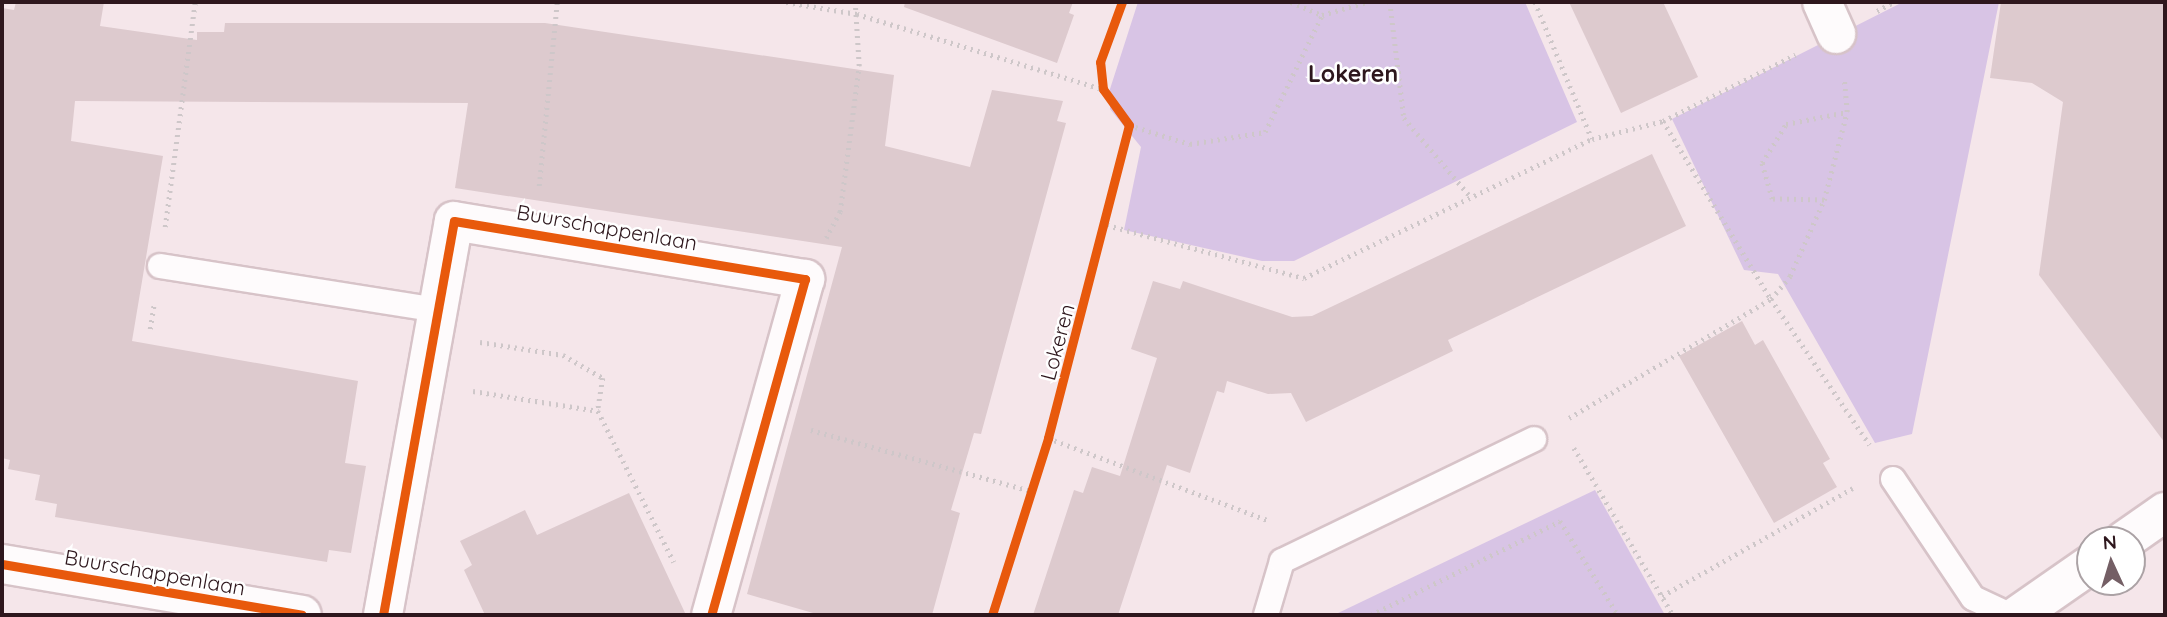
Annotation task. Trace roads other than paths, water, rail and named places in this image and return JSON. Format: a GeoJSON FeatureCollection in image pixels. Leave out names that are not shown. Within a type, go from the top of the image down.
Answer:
{"type":"FeatureCollection","features":[{"type":"Feature","properties":{"kind":"street","name":"Buurschappenlaan"},"geometry":{"type":"LineString","coordinates":[[383,615],[438,323],[454,221],[535,232],[805,279],[711,615]]}},
{"type":"Feature","properties":{"kind":"street"},"geometry":{"type":"LineString","coordinates":[[2145,526],[2165,512]]}},
{"type":"Feature","properties":{"kind":"street","name":"Buurschappenlaan"},"geometry":{"type":"LineString","coordinates":[[2,564],[302,615]]}},
{"type":"Feature","properties":{"kind":"street"},"geometry":{"type":"LineString","coordinates":[[2018,615],[2076,575]]}},
{"type":"Feature","properties":{"kind":"lane"},"geometry":{"type":"LineString","coordinates":[[160,266],[438,323]]}},
{"type":"Feature","properties":{"kind":"lane"},"geometry":{"type":"LineString","coordinates":[[1266,615],[1282,561],[1534,439]]}},
{"type":"Feature","properties":{"kind":"lane"},"geometry":{"type":"LineString","coordinates":[[1890,474],[1973,598],[2009,615]]}},
{"type":"Feature","properties":{"kind":"district","name":"Lokeren"},"geometry":{"type":"Point","coordinates":[1353,74]}}]}
